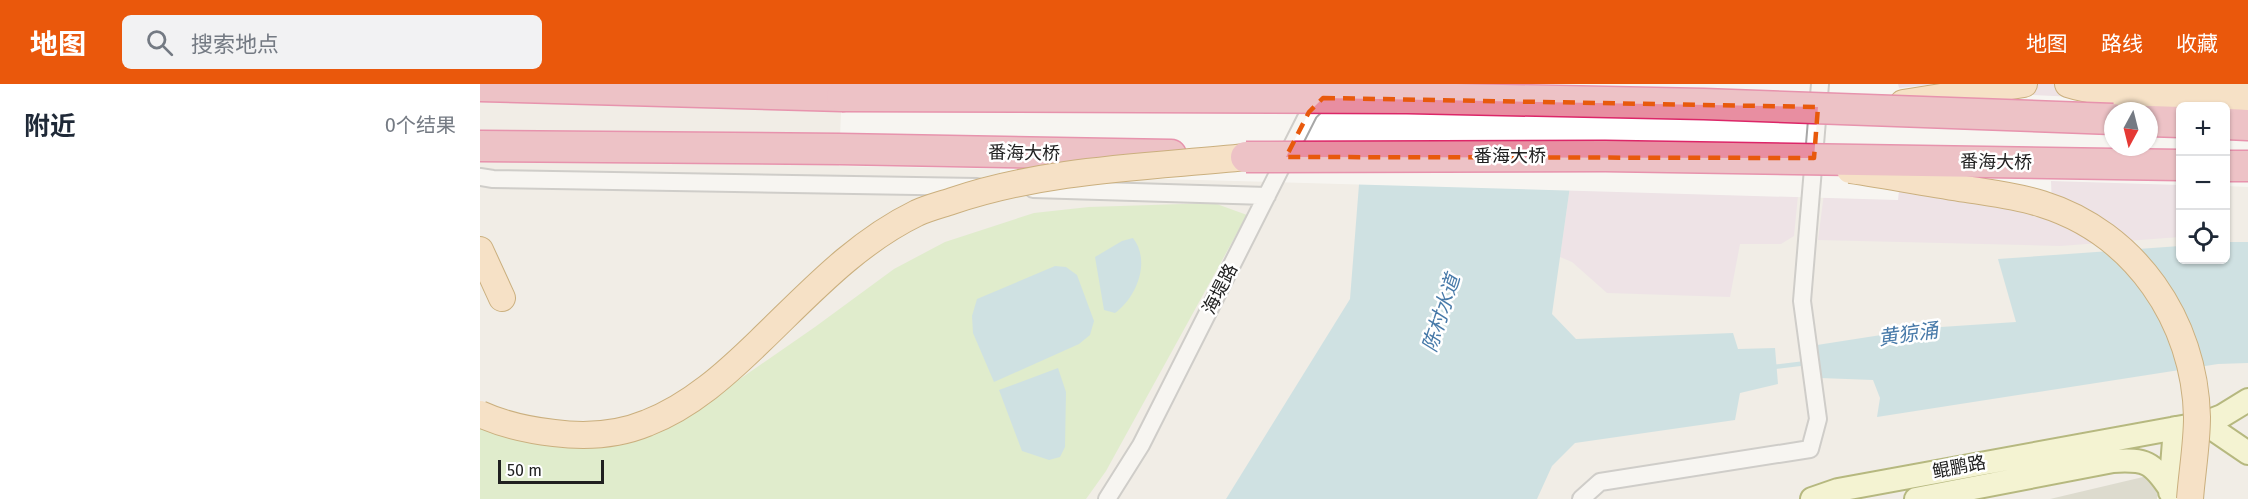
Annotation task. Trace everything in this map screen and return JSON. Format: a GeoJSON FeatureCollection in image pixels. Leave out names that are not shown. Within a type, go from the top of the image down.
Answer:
{"type":"FeatureCollection","features":[{"type":"Feature","properties":{"kind":"highway"},"geometry":{"type":"LineString","coordinates":[[480,86],[522,85],[842,96],[1395,98],[1866,108],[2104,119]]}},
{"type":"Feature","properties":{"kind":"highway"},"geometry":{"type":"LineString","coordinates":[[2158,121],[2176,122]]}},
{"type":"Feature","properties":{"kind":"highway"},"geometry":{"type":"LineString","coordinates":[[2230,124],[2248,125]]}},
{"type":"Feature","properties":{"kind":"highway","name":"番海大桥"},"geometry":{"type":"LineString","coordinates":[[480,146],[840,149],[1246,157],[1616,156],[2176,165]]}},
{"type":"Feature","properties":{"kind":"highway"},"geometry":{"type":"LineString","coordinates":[[2230,166],[2248,166]]}},
{"type":"Feature","properties":{"kind":"main road"},"geometry":{"type":"LineString","coordinates":[[1866,108],[2024,84]]}},
{"type":"Feature","properties":{"kind":"main road"},"geometry":{"type":"LineString","coordinates":[[2068,84],[2080,88],[2144,95],[2248,97]]}},
{"type":"Feature","properties":{"kind":"main road"},"geometry":{"type":"LineString","coordinates":[[480,414],[529,430],[568,435],[605,434],[646,423],[678,408],[704,390],[742,358],[838,266],[879,235],[919,213],[1012,184],[1067,175],[1246,157]]}},
{"type":"Feature","properties":{"kind":"main road"},"geometry":{"type":"LineString","coordinates":[[1775,158],[1999,194],[2041,203],[2081,220],[2138,263],[2153,282],[2184,339],[2193,387],[2197,417],[2177,496]]}},
{"type":"Feature","properties":{"kind":"main road"},"geometry":{"type":"LineString","coordinates":[[480,250],[502,298]]}},
{"type":"Feature","properties":{"kind":"street","name":"海堤路"},"geometry":{"type":"LineString","coordinates":[[1107,499],[1141,446],[1309,112],[1337,84]]}},
{"type":"Feature","properties":{"kind":"street"},"geometry":{"type":"LineString","coordinates":[[1581,499],[1600,482],[1810,449],[1818,415],[1802,301],[1820,84]]}},
{"type":"Feature","properties":{"kind":"street"},"geometry":{"type":"LineString","coordinates":[[480,177],[505,180],[926,185],[1267,196]]}},
{"type":"Feature","properties":{"kind":"street"},"geometry":{"type":"LineString","coordinates":[[2111,450],[2175,428],[2204,423],[2222,416],[2248,400]]}},
{"type":"Feature","properties":{"kind":"street"},"geometry":{"type":"LineString","coordinates":[[2204,423],[2248,453]]}},
{"type":"Feature","properties":{"kind":"street"},"geometry":{"type":"LineString","coordinates":[[2175,428],[2177,496]]}},
{"type":"Feature","properties":{"kind":"street"},"geometry":{"type":"LineString","coordinates":[[2111,450],[2157,469],[2177,496]]}},
{"type":"Feature","properties":{"kind":"street","name":"鲲鹏路"},"geometry":{"type":"LineString","coordinates":[[1812,499],[1838,490],[2111,450]]}},
{"type":"Feature","properties":{"kind":"street","name":"鲲鹏路"},"geometry":{"type":"LineString","coordinates":[[1916,499],[2111,450]]}},
{"type":"Feature","properties":{"kind":"highlighted area"},"geometry":{"type":"Polygon","coordinates":[[[1323,98],[1818,107],[1814,158],[1286,157],[1309,112],[1323,98]]]}},
{"type":"Feature","properties":{"kind":"shaded area"},"geometry":{"type":"Polygon","coordinates":[[[1809,84],[1794,236],[1781,244],[1740,244],[1730,297],[1607,293],[1572,262],[1560,257],[1573,165],[1809,84]]]}},
{"type":"Feature","properties":{"kind":"shaded area"},"geometry":{"type":"Polygon","coordinates":[[[1838,84],[2227,84],[2227,102],[2176,102],[2176,237],[2060,246],[1818,240],[1838,84]]]}},
{"type":"Feature","properties":{"kind":"shaded area"},"geometry":{"type":"Polygon","coordinates":[[[2160,473],[2157,499],[2050,499],[2160,473]]]}},
{"type":"Feature","properties":{"kind":"green space"},"geometry":{"type":"Polygon","coordinates":[[[1214,203],[1247,215],[1106,471],[1086,499],[480,499],[480,426],[504,437],[560,447],[615,442],[701,406],[894,269],[945,242],[1034,213],[1089,207],[1214,203]]]}},
{"type":"Feature","properties":{"kind":"water","name":"陈村水道"},"geometry":{"type":"Polygon","coordinates":[[[1364,121],[1573,165],[1552,314],[1576,339],[1733,333],[1738,349],[1775,348],[1778,384],[1740,393],[1735,420],[1575,443],[1552,466],[1537,499],[1226,499],[1350,299],[1364,121]]]}},
{"type":"Feature","properties":{"kind":"water"},"geometry":{"type":"Polygon","coordinates":[[[1133,238],[1141,257],[1141,268],[1135,288],[1130,298],[1115,313],[1104,310],[1095,257],[1122,241],[1133,238]]]}},
{"type":"Feature","properties":{"kind":"water"},"geometry":{"type":"Polygon","coordinates":[[[2230,242],[2248,242],[2248,363],[2218,364],[1877,417],[1880,398],[1873,380],[1820,378],[1817,345],[1926,328],[2016,322],[1998,259],[2176,246],[2176,264],[2230,264],[2230,242]]]}},
{"type":"Feature","properties":{"kind":"water"},"geometry":{"type":"Polygon","coordinates":[[[1055,266],[1066,267],[1077,275],[1094,321],[1090,335],[1079,344],[994,382],[973,333],[972,316],[977,299],[1055,266]]]}},
{"type":"Feature","properties":{"kind":"water"},"geometry":{"type":"Polygon","coordinates":[[[1058,368],[1066,392],[1065,447],[1060,457],[1049,460],[1022,451],[999,390],[1058,368]]]}},
{"type":"Feature","properties":{"kind":"pier"},"geometry":{"type":"Polygon","coordinates":[[[842,84],[1898,84],[1899,88],[1936,84],[2032,84],[2032,95],[2183,102],[2176,102],[2176,185],[2051,181],[2052,207],[2017,208],[1899,190],[1898,200],[1163,179],[1064,183],[1000,195],[1000,169],[839,166],[842,84]]]}},
{"type":"Feature","properties":{"kind":"pier"},"geometry":{"type":"Polygon","coordinates":[[[2230,104],[2248,105],[2248,187],[2230,186],[2230,104]]]}},
{"type":"Feature","properties":{"kind":"waterway","name":"黄猄涌"},"geometry":{"type":"LineString","coordinates":[[1773,367],[1807,363]]}}]}
